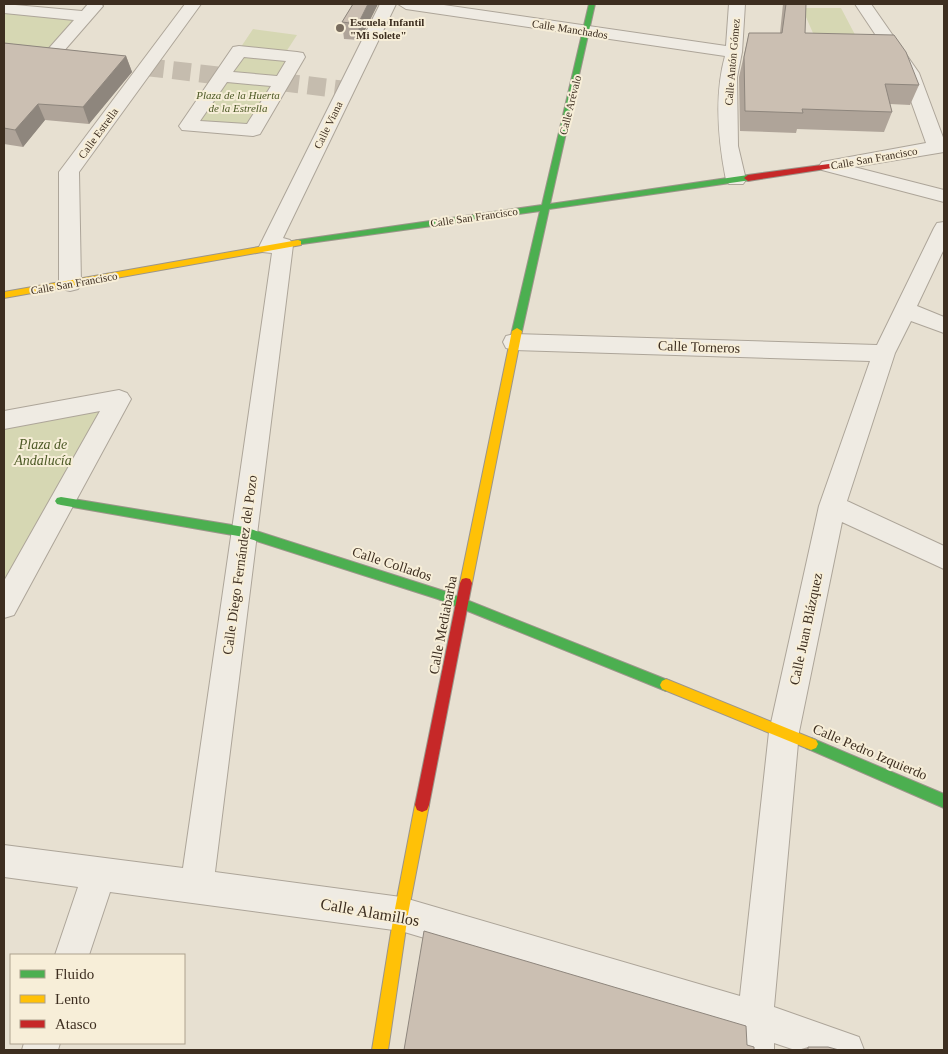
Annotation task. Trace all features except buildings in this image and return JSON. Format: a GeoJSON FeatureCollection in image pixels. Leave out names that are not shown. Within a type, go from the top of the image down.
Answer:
{"type":"FeatureCollection","features":[{"type":"Feature","properties":{"kind":"street"},"geometry":{"type":"LineString","coordinates":[[50,56],[97,4]]}},
{"type":"Feature","properties":{"kind":"street","name":"Calle Estrella"},"geometry":{"type":"LineString","coordinates":[[70,284],[69,172],[193,4]]}},
{"type":"Feature","properties":{"kind":"street","name":"Calle Viana"},"geometry":{"type":"LineString","coordinates":[[276,246],[388,4]]}},
{"type":"Feature","properties":{"kind":"street","name":"Calle Manchados"},"geometry":{"type":"LineString","coordinates":[[406,4],[734,52]]}},
{"type":"Feature","properties":{"kind":"street","name":"Calle Arévalo"},"geometry":{"type":"LineString","coordinates":[[545,207],[592,4]]}},
{"type":"Feature","properties":{"kind":"street","name":"Calle Antón Gómez"},"geometry":{"type":"LineString","coordinates":[[736,180],[729,146],[728,77],[734,52],[737,4]]}},
{"type":"Feature","properties":{"kind":"street"},"geometry":{"type":"LineString","coordinates":[[863,4],[910,73],[941,146]]}},
{"type":"Feature","properties":{"kind":"street"},"geometry":{"type":"LineString","coordinates":[[4,8],[86,16]]}},
{"type":"Feature","properties":{"kind":"street"},"geometry":{"type":"LineString","coordinates":[[239,51],[296,57],[282,82],[253,130],[188,126],[239,51]]}},
{"type":"Feature","properties":{"kind":"street"},"geometry":{"type":"LineString","coordinates":[[32,54],[69,58]]}},
{"type":"Feature","properties":{"kind":"street"},"geometry":{"type":"LineString","coordinates":[[127,65],[146,68]]}},
{"type":"Feature","properties":{"kind":"street"},"geometry":{"type":"LineString","coordinates":[[222,76],[282,82]]}},
{"type":"Feature","properties":{"kind":"street","name":"Calle San Francisco"},"geometry":{"type":"LineString","coordinates":[[4,294],[70,284],[276,246],[736,180],[941,146]]}},
{"type":"Feature","properties":{"kind":"street"},"geometry":{"type":"LineString","coordinates":[[829,166],[944,196]]}},
{"type":"Feature","properties":{"kind":"street","name":"Calle Mediabarba"},"geometry":{"type":"LineString","coordinates":[[380,1050],[401,914],[514,342],[545,207]]}},
{"type":"Feature","properties":{"kind":"street","name":"Calle Juan Blázquez"},"geometry":{"type":"LineString","coordinates":[[756,1034],[784,732],[832,506],[884,353],[944,228]]}},
{"type":"Feature","properties":{"kind":"street","name":"Calle Diego Fernández del Pozo"},"geometry":{"type":"LineString","coordinates":[[197,885],[244,532],[276,246]]}},
{"type":"Feature","properties":{"kind":"street"},"geometry":{"type":"LineString","coordinates":[[905,310],[944,325]]}},
{"type":"Feature","properties":{"kind":"street","name":"Calle Torneros"},"geometry":{"type":"LineString","coordinates":[[514,342],[884,353]]}},
{"type":"Feature","properties":{"kind":"street"},"geometry":{"type":"LineString","coordinates":[[4,420],[119,399],[4,606]]}},
{"type":"Feature","properties":{"kind":"street","name":"Calle Collados"},"geometry":{"type":"LineString","coordinates":[[61,501],[244,532],[462,604],[784,732]]}},
{"type":"Feature","properties":{"kind":"street"},"geometry":{"type":"LineString","coordinates":[[832,506],[944,558]]}},
{"type":"Feature","properties":{"kind":"street","name":"Calle Pedro Izquierdo"},"geometry":{"type":"LineString","coordinates":[[784,732],[944,801]]}},
{"type":"Feature","properties":{"kind":"street","name":"Calle Alamillos"},"geometry":{"type":"LineString","coordinates":[[4,861],[197,885],[401,914],[756,1034],[846,1050]]}},
{"type":"Feature","properties":{"kind":"street"},"geometry":{"type":"LineString","coordinates":[[72,954],[99,874]]}},
{"type":"Feature","properties":{"kind":"green space"},"geometry":{"type":"Polygon","coordinates":[[[4,8],[85,16],[50,56],[4,51],[4,8]]]}},
{"type":"Feature","properties":{"kind":"green space"},"geometry":{"type":"Polygon","coordinates":[[[802,8],[841,8],[862,48],[820,49],[802,8]]]}},
{"type":"Feature","properties":{"kind":"green space","name":"Plaza de la Huerta de la Estrella"},"geometry":{"type":"Polygon","coordinates":[[[253,29],[297,35],[284,55],[297,57],[253,130],[188,126],[253,29]]]}},
{"type":"Feature","properties":{"kind":"green space","name":"Plaza de Andalucía"},"geometry":{"type":"Polygon","coordinates":[[[119,399],[4,606],[4,420],[119,399]]]}},
{"type":"Feature","properties":{"kind":"tunnel"},"geometry":{"type":"LineString","coordinates":[[146,67],[222,76]]}},
{"type":"Feature","properties":{"kind":"tunnel"},"geometry":{"type":"LineString","coordinates":[[281,82],[346,90]]}},
{"type":"Feature","properties":{"kind":"traffic: fast"},"geometry":{"type":"LineString","coordinates":[[517,331],[592,4]]}},
{"type":"Feature","properties":{"kind":"traffic: fast"},"geometry":{"type":"LineString","coordinates":[[298,243],[748,178]]}},
{"type":"Feature","properties":{"kind":"traffic: fast"},"geometry":{"type":"LineString","coordinates":[[61,501],[244,532],[440,595],[666,685]]}},
{"type":"Feature","properties":{"kind":"traffic: fast"},"geometry":{"type":"LineString","coordinates":[[811,744],[944,801]]}},
{"type":"Feature","properties":{"kind":"traffic: slow"},"geometry":{"type":"LineString","coordinates":[[4,295],[298,243]]}},
{"type":"Feature","properties":{"kind":"traffic: slow"},"geometry":{"type":"LineString","coordinates":[[466,583],[517,331]]}},
{"type":"Feature","properties":{"kind":"traffic: slow"},"geometry":{"type":"LineString","coordinates":[[666,685],[811,744]]}},
{"type":"Feature","properties":{"kind":"traffic: slow"},"geometry":{"type":"LineString","coordinates":[[380,1050],[401,914],[422,805]]}},
{"type":"Feature","properties":{"kind":"traffic: jam"},"geometry":{"type":"LineString","coordinates":[[748,178],[829,166]]}},
{"type":"Feature","properties":{"kind":"traffic: jam"},"geometry":{"type":"LineString","coordinates":[[422,805],[466,583]]}},
{"type":"Feature","properties":{"kind":"place","name":"Escuela Infantil \"Mi Solete\""},"geometry":{"type":"Point","coordinates":[340,28]}}]}
